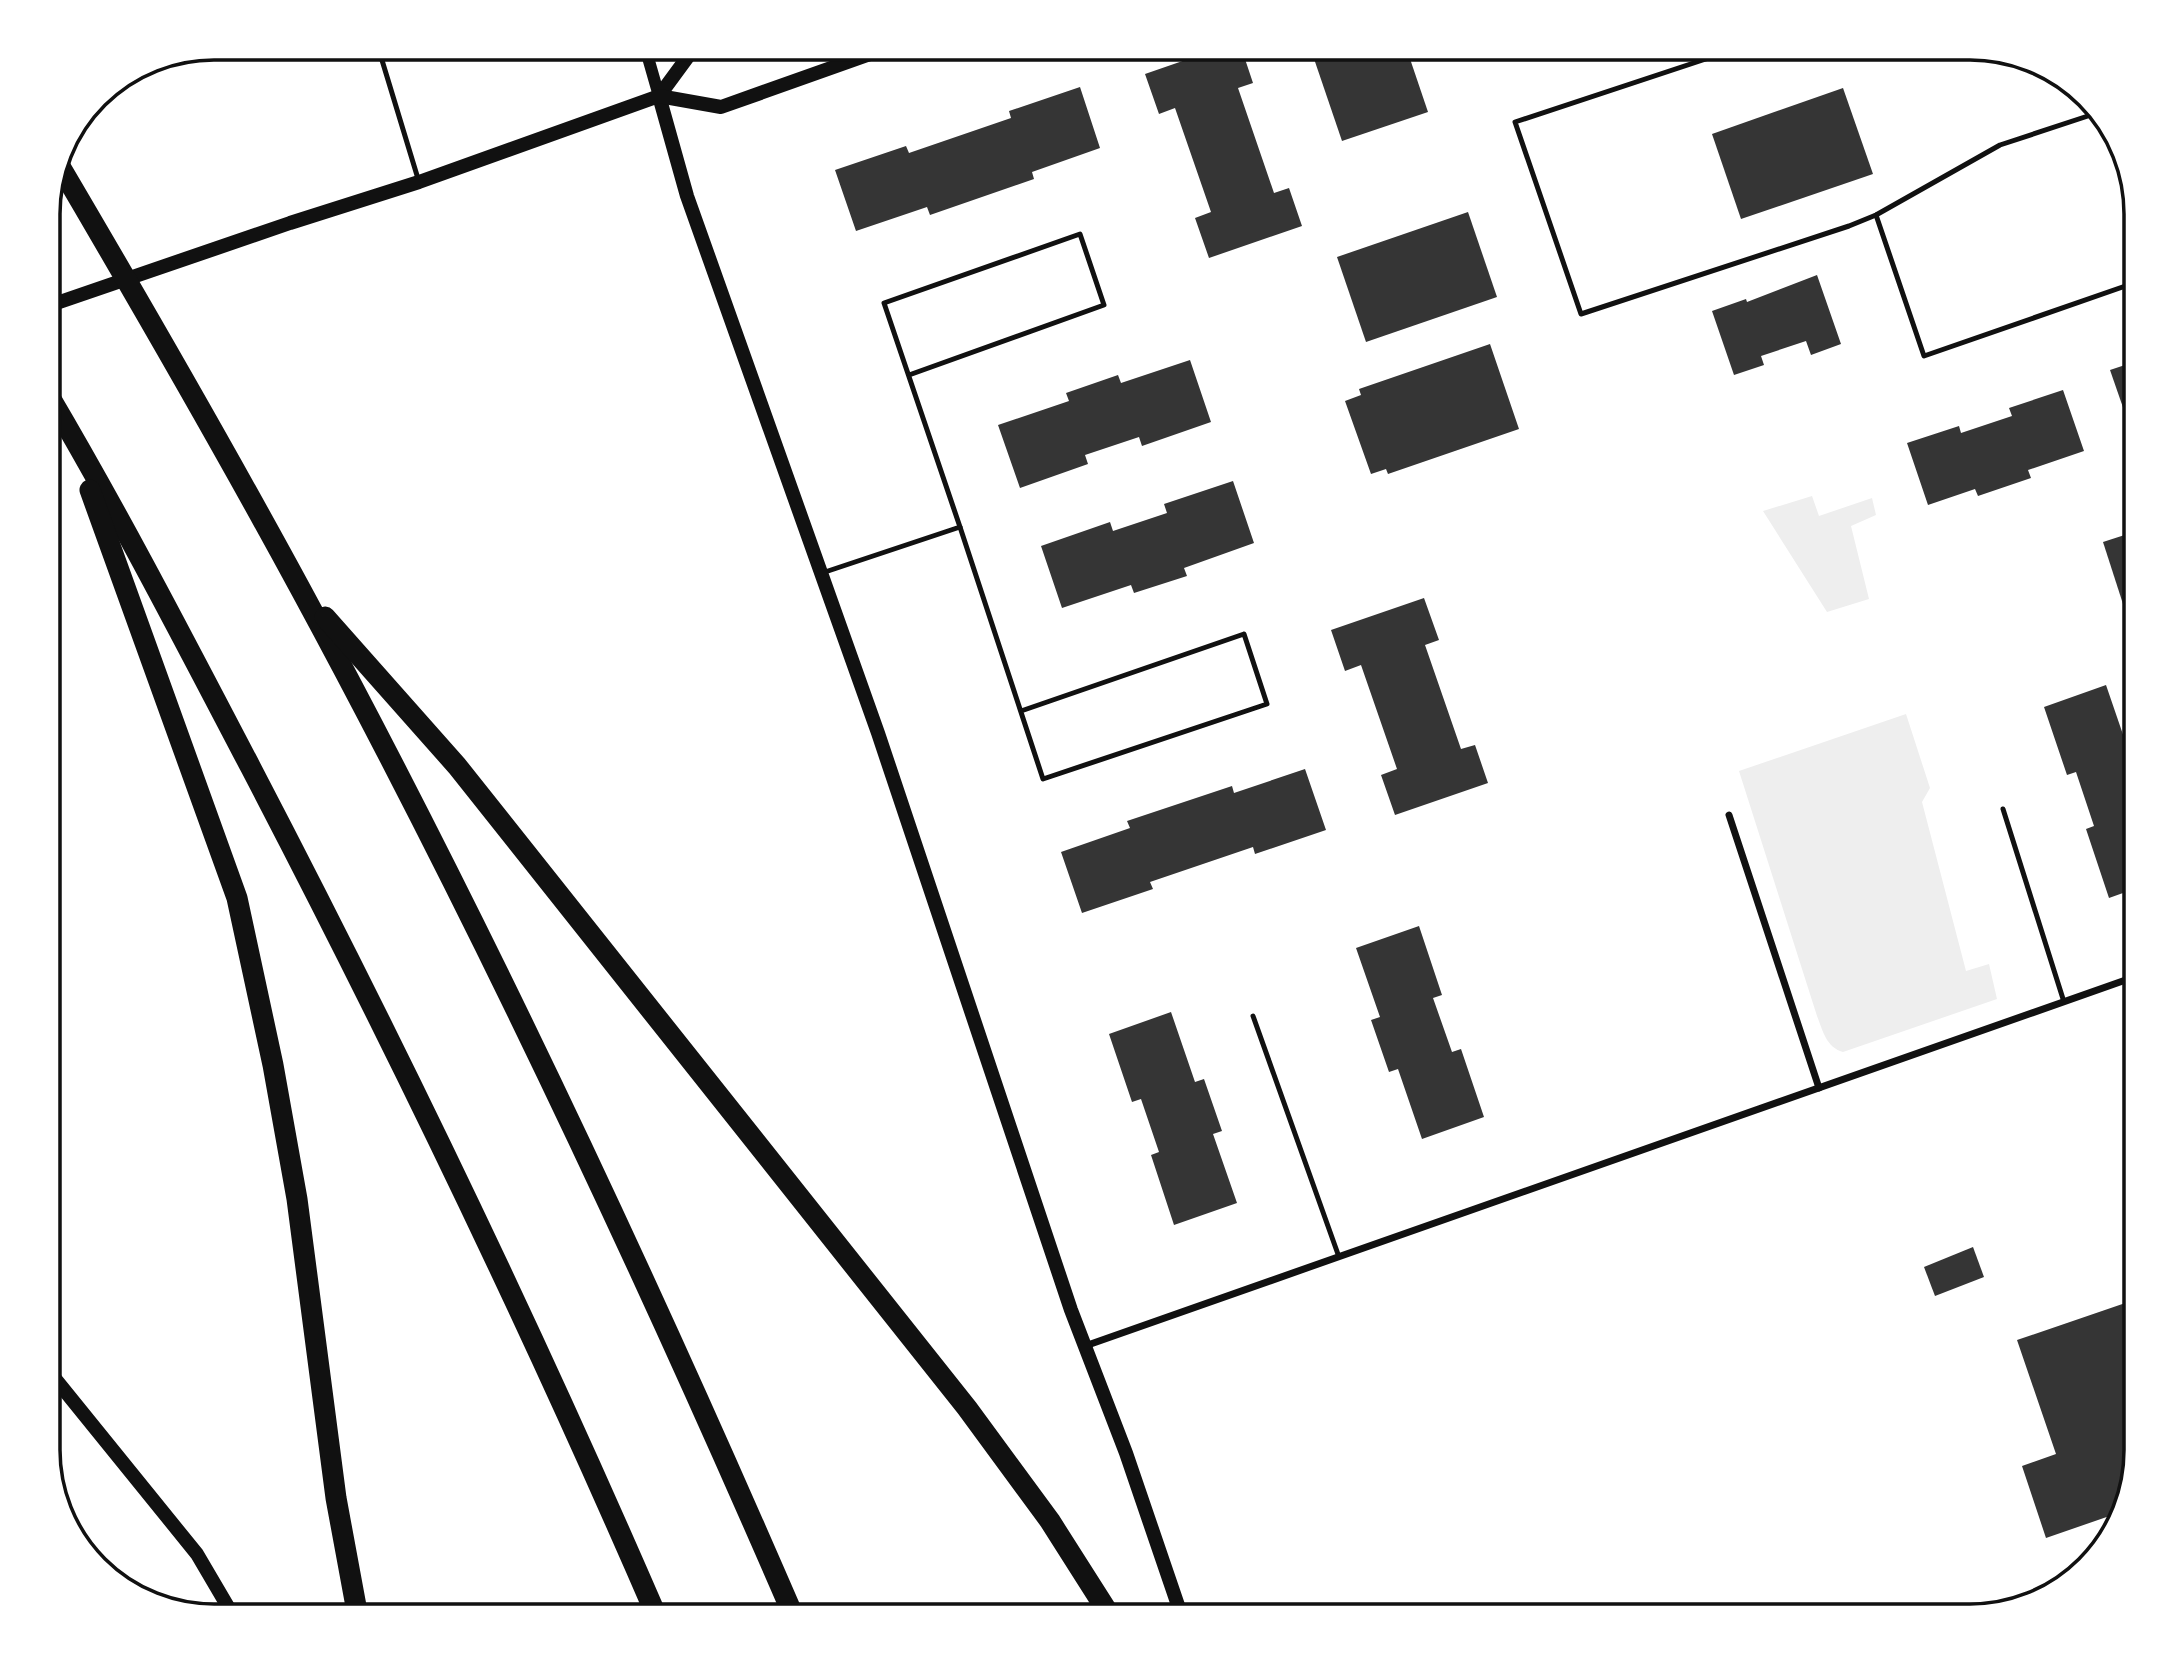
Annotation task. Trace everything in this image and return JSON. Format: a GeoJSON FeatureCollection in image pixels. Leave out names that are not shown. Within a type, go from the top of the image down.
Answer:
{"type":"FeatureCollection","features":[{"type":"Feature","properties":{"kind":"highway"},"geometry":{"type":"LineString","coordinates":[[65,175],[194,396],[302,592],[406,790],[610,1204],[788,1604]]}},
{"type":"Feature","properties":{"kind":"highway"},"geometry":{"type":"LineString","coordinates":[[60,415],[195,661],[322,904],[539,1349],[651,1604]]}},
{"type":"Feature","properties":{"kind":"highway"},"geometry":{"type":"LineString","coordinates":[[66,426],[237,898],[273,1065],[297,1199],[336,1498],[356,1604]]}},
{"type":"Feature","properties":{"kind":"highway"},"geometry":{"type":"LineString","coordinates":[[302,592],[457,766],[967,1408],[1050,1521],[1103,1604]]}},
{"type":"Feature","properties":{"kind":"main road"},"geometry":{"type":"LineString","coordinates":[[659,96],[685,60]]}},
{"type":"Feature","properties":{"kind":"main road"},"geometry":{"type":"LineString","coordinates":[[60,302],[419,182],[659,96],[721,107],[853,60]]}},
{"type":"Feature","properties":{"kind":"main road"},"geometry":{"type":"LineString","coordinates":[[659,96],[687,196],[766,424],[883,746],[1071,1310],[1126,1453],[1178,1604]]}},
{"type":"Feature","properties":{"kind":"main road"},"geometry":{"type":"LineString","coordinates":[[60,1385],[197,1554],[226,1604]]}},
{"type":"Feature","properties":{"kind":"street"},"geometry":{"type":"LineString","coordinates":[[649,60],[659,96]]}},
{"type":"Feature","properties":{"kind":"street"},"geometry":{"type":"LineString","coordinates":[[1729,816],[1819,1088]]}},
{"type":"Feature","properties":{"kind":"street"},"geometry":{"type":"LineString","coordinates":[[1085,1346],[2124,981]]}},
{"type":"Feature","properties":{"kind":"lane"},"geometry":{"type":"LineString","coordinates":[[382,60],[419,182]]}},
{"type":"Feature","properties":{"kind":"lane"},"geometry":{"type":"LineString","coordinates":[[1703,60],[1515,122],[1581,314],[1876,215],[2000,145],[2089,116]]}},
{"type":"Feature","properties":{"kind":"lane"},"geometry":{"type":"LineString","coordinates":[[1876,215],[1924,356],[2124,287]]}},
{"type":"Feature","properties":{"kind":"lane"},"geometry":{"type":"LineString","coordinates":[[908,375],[1104,305],[1080,234],[884,303],[908,375],[960,527],[1043,779],[1267,704],[1244,634],[1021,710]]}},
{"type":"Feature","properties":{"kind":"lane"},"geometry":{"type":"LineString","coordinates":[[822,573],[960,527]]}},
{"type":"Feature","properties":{"kind":"lane"},"geometry":{"type":"LineString","coordinates":[[2003,809],[2064,1002]]}},
{"type":"Feature","properties":{"kind":"lane"},"geometry":{"type":"LineString","coordinates":[[1253,1016],[1339,1257]]}},
{"type":"Feature","properties":{"kind":"shaded area"},"geometry":{"type":"Polygon","coordinates":[[[1812,496],[1819,516],[1872,498],[1876,515],[1851,526],[1869,599],[1827,612],[1763,511],[1812,496]]]}},
{"type":"Feature","properties":{"kind":"shaded area"},"geometry":{"type":"Polygon","coordinates":[[[1906,714],[1930,788],[1922,802],[1966,971],[1989,964],[1997,999],[1843,1052],[1837,1050],[1823,1033],[1739,771],[1906,714]]]}},
{"type":"Feature","properties":{"kind":"building"},"geometry":{"type":"Polygon","coordinates":[[[1185,60],[1245,60],[1253,83],[1238,88],[1274,193],[1289,188],[1302,226],[1209,258],[1195,218],[1211,212],[1175,108],[1159,114],[1145,74],[1185,60]]]}},
{"type":"Feature","properties":{"kind":"building"},"geometry":{"type":"Polygon","coordinates":[[[1314,60],[1410,60],[1428,112],[1342,141],[1314,60]]]}},
{"type":"Feature","properties":{"kind":"building"},"geometry":{"type":"Polygon","coordinates":[[[1080,87],[1100,148],[1032,172],[1034,179],[930,215],[927,207],[856,231],[835,170],[906,146],[909,153],[1011,118],[1009,111],[1080,87]]]}},
{"type":"Feature","properties":{"kind":"building"},"geometry":{"type":"Polygon","coordinates":[[[1843,88],[1873,174],[1741,219],[1712,134],[1843,88]]]}},
{"type":"Feature","properties":{"kind":"building"},"geometry":{"type":"Polygon","coordinates":[[[1468,212],[1497,297],[1366,342],[1337,257],[1468,212]]]}},
{"type":"Feature","properties":{"kind":"building"},"geometry":{"type":"Polygon","coordinates":[[[1817,275],[1841,344],[1811,355],[1806,341],[1761,356],[1764,365],[1734,375],[1712,311],[1746,299],[1747,302],[1817,275]]]}},
{"type":"Feature","properties":{"kind":"building"},"geometry":{"type":"Polygon","coordinates":[[[1490,344],[1519,429],[1388,474],[1386,469],[1371,474],[1345,401],[1361,395],[1359,389],[1490,344]]]}},
{"type":"Feature","properties":{"kind":"building"},"geometry":{"type":"Polygon","coordinates":[[[1190,360],[1211,422],[1142,446],[1139,437],[1085,455],[1088,464],[1020,488],[998,425],[1069,401],[1066,393],[1118,375],[1121,383],[1190,360]]]}},
{"type":"Feature","properties":{"kind":"building"},"geometry":{"type":"Polygon","coordinates":[[[2124,365],[2124,410],[2110,370],[2124,365]]]}},
{"type":"Feature","properties":{"kind":"building"},"geometry":{"type":"Polygon","coordinates":[[[2063,390],[2084,451],[2028,470],[2031,478],[1978,496],[1975,489],[1928,505],[1907,443],[1959,426],[1961,433],[2012,416],[2009,408],[2063,390]]]}},
{"type":"Feature","properties":{"kind":"building"},"geometry":{"type":"Polygon","coordinates":[[[1233,481],[1254,543],[1184,568],[1187,576],[1134,593],[1131,585],[1062,608],[1041,546],[1110,522],[1113,531],[1167,513],[1164,504],[1233,481]]]}},
{"type":"Feature","properties":{"kind":"building"},"geometry":{"type":"Polygon","coordinates":[[[2124,535],[2123,604],[2103,542],[2124,535]]]}},
{"type":"Feature","properties":{"kind":"building"},"geometry":{"type":"Polygon","coordinates":[[[1424,598],[1439,640],[1425,645],[1461,749],[1475,745],[1488,783],[1395,815],[1381,775],[1397,769],[1361,665],[1345,671],[1331,630],[1424,598]]]}},
{"type":"Feature","properties":{"kind":"building"},"geometry":{"type":"Polygon","coordinates":[[[2106,685],[2124,738],[2124,893],[2109,898],[2086,829],[2094,826],[2076,772],[2067,775],[2044,707],[2106,685]]]}},
{"type":"Feature","properties":{"kind":"building"},"geometry":{"type":"Polygon","coordinates":[[[1305,769],[1326,830],[1255,854],[1253,847],[1150,882],[1153,889],[1082,913],[1061,852],[1130,828],[1127,821],[1232,786],[1234,793],[1305,769]]]}},
{"type":"Feature","properties":{"kind":"building"},"geometry":{"type":"Polygon","coordinates":[[[1419,926],[1442,995],[1433,998],[1452,1052],[1461,1049],[1484,1117],[1422,1139],[1398,1069],[1389,1072],[1371,1020],[1380,1017],[1356,948],[1419,926]]]}},
{"type":"Feature","properties":{"kind":"building"},"geometry":{"type":"Polygon","coordinates":[[[1171,1012],[1195,1082],[1204,1079],[1222,1131],[1213,1134],[1237,1203],[1174,1225],[1151,1155],[1159,1152],[1141,1099],[1132,1102],[1109,1034],[1171,1012]]]}},
{"type":"Feature","properties":{"kind":"building"},"geometry":{"type":"Polygon","coordinates":[[[1973,1247],[1984,1277],[1935,1296],[1924,1267],[1973,1247]]]}},
{"type":"Feature","properties":{"kind":"building"},"geometry":{"type":"Polygon","coordinates":[[[2124,1303],[2124,1450],[2123,1470],[2116,1500],[2109,1516],[2046,1538],[2022,1466],[2056,1454],[2017,1340],[2124,1303]]]}}]}
